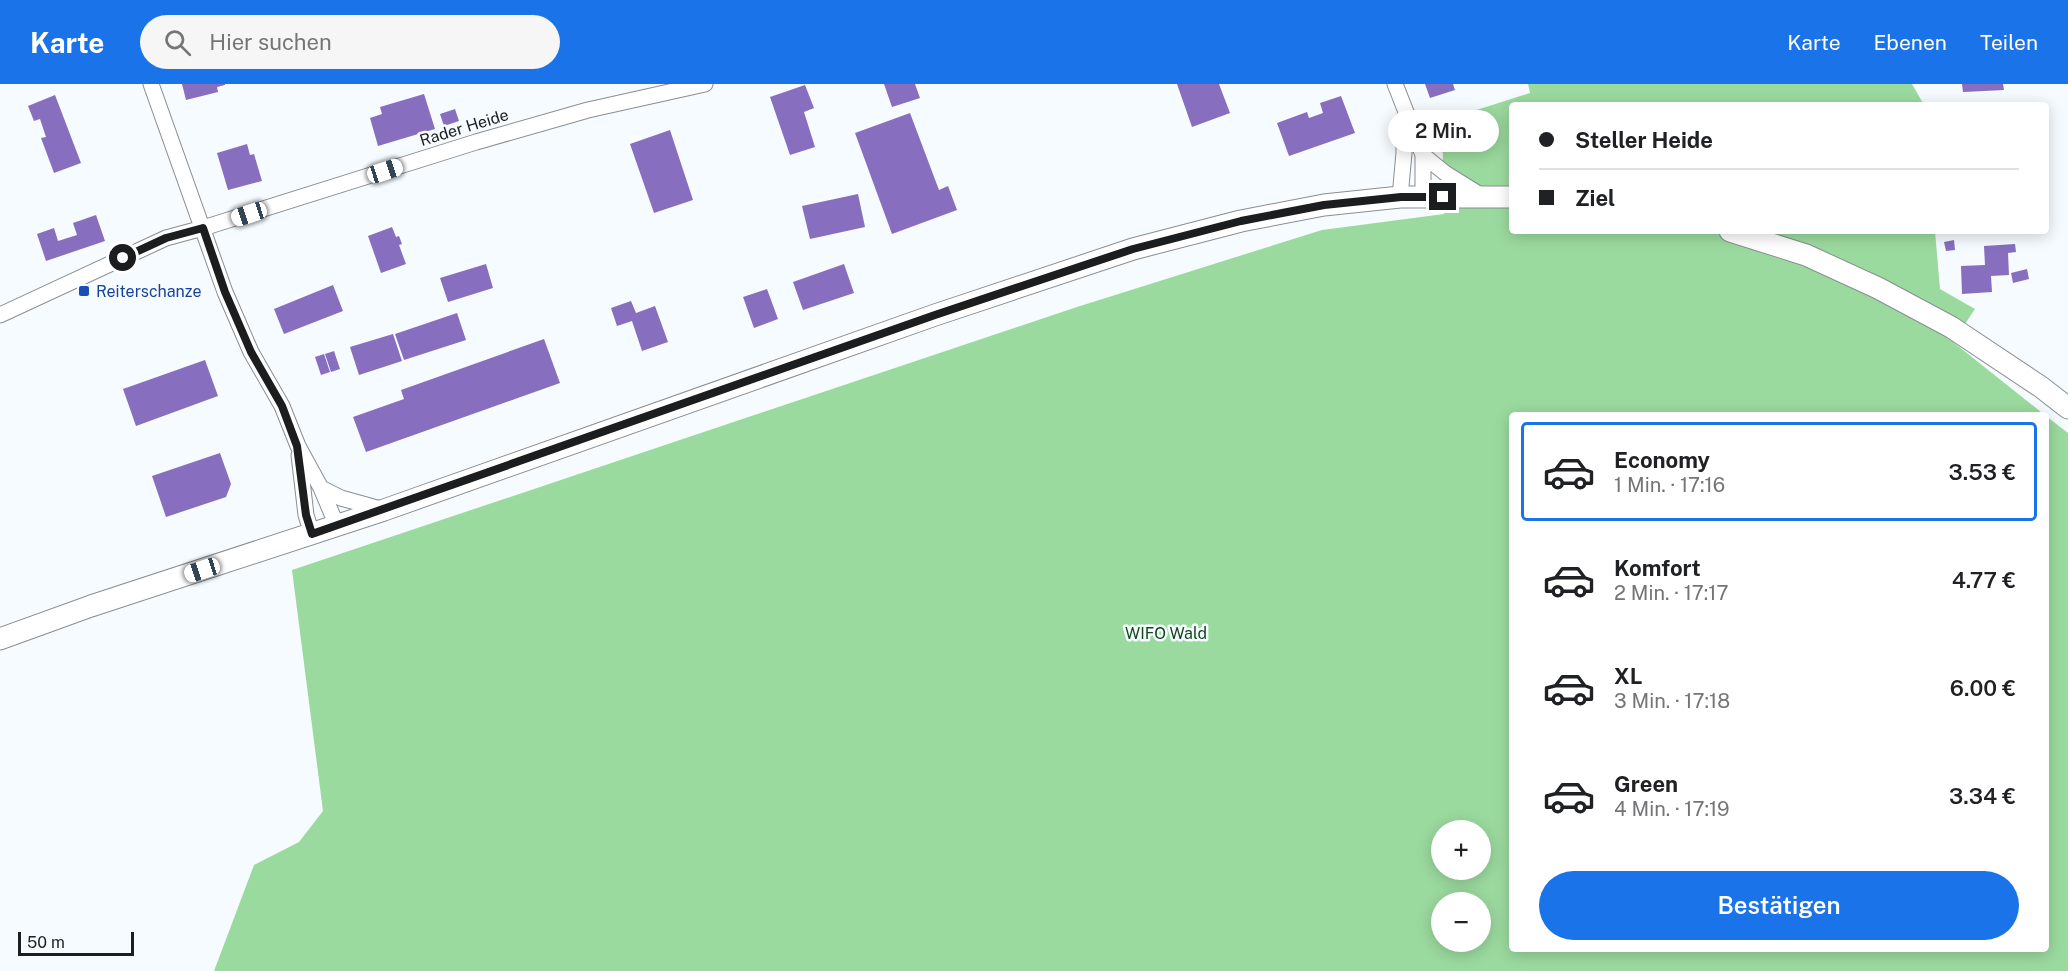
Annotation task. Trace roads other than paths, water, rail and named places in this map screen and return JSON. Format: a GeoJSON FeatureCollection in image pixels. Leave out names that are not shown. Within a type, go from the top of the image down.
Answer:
{"type":"FeatureCollection","features":[{"type":"Feature","properties":{"kind":"main road"},"geometry":{"type":"LineString","coordinates":[[0,639],[91,606],[384,510],[935,315],[1133,249],[1241,221],[1324,205],[1401,197],[1509,197]]}},
{"type":"Feature","properties":{"kind":"main road"},"geometry":{"type":"LineString","coordinates":[[1740,234],[1806,255],[1878,288],[1951,327],[2041,387],[2068,408]]}},
{"type":"Feature","properties":{"kind":"street"},"geometry":{"type":"LineString","coordinates":[[151,84],[225,292],[251,352],[282,406],[297,446],[321,488],[337,526]]}},
{"type":"Feature","properties":{"kind":"street","name":"Rader Heide"},"geometry":{"type":"LineString","coordinates":[[0,315],[166,238],[476,142],[588,110],[705,84]]}},
{"type":"Feature","properties":{"kind":"street"},"geometry":{"type":"LineString","coordinates":[[1395,84],[1424,155],[1423,197]]}},
{"type":"Feature","properties":{"kind":"street"},"geometry":{"type":"LineString","coordinates":[[1401,197],[1404,106]]}},
{"type":"Feature","properties":{"kind":"street"},"geometry":{"type":"LineString","coordinates":[[1424,155],[1482,196]]}},
{"type":"Feature","properties":{"kind":"street"},"geometry":{"type":"LineString","coordinates":[[297,446],[306,515],[312,534]]}},
{"type":"Feature","properties":{"kind":"street"},"geometry":{"type":"LineString","coordinates":[[321,488],[341,498],[384,510]]}},
{"type":"Feature","properties":{"kind":"place","name":"Reiterschanze"},"geometry":{"type":"Point","coordinates":[84,291]}},
{"type":"Feature","properties":{"kind":"park label","name":"WIFO Wald"},"geometry":{"type":"Point","coordinates":[1166,633]}}]}
